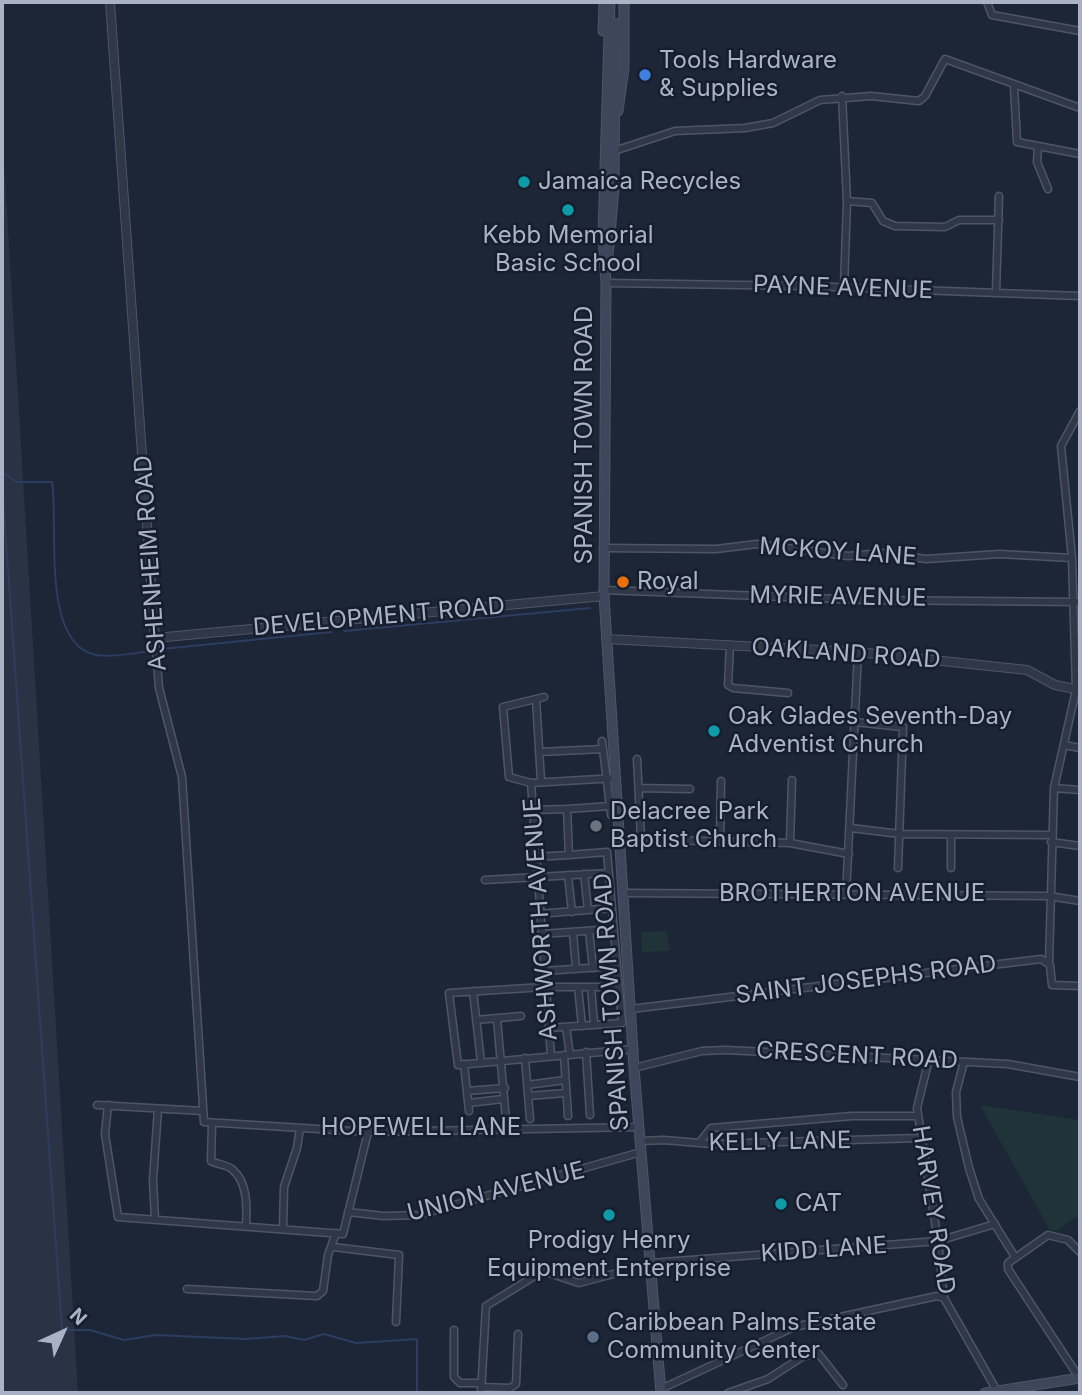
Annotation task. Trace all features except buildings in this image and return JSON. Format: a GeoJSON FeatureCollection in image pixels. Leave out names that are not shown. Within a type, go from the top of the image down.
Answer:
{"type":"FeatureCollection","features":[{"type":"Feature","properties":{"kind":"main road","name":"SPANISH TOWN ROAD"},"geometry":{"type":"LineString","coordinates":[[606,278],[603,256],[613,3]]}},
{"type":"Feature","properties":{"kind":"main road","name":"SPANISH TOWN ROAD"},"geometry":{"type":"LineString","coordinates":[[613,3],[624,68],[621,102],[616,119],[606,278],[603,593],[611,778],[621,839],[634,1068],[661,1391]]}},
{"type":"Feature","properties":{"kind":"main road"},"geometry":{"type":"LineString","coordinates":[[985,1393],[1080,1378]]}},
{"type":"Feature","properties":{"kind":"street","name":"ASHENHEIM ROAD"},"geometry":{"type":"LineString","coordinates":[[110,2],[159,688],[182,777],[204,1111],[208,1123],[211,1161],[226,1166],[237,1175],[246,1196],[246,1226]]}},
{"type":"Feature","properties":{"kind":"street"},"geometry":{"type":"LineString","coordinates":[[987,2],[992,15],[1080,31]]}},
{"type":"Feature","properties":{"kind":"street"},"geometry":{"type":"LineString","coordinates":[[614,151],[675,131],[745,128],[773,123],[820,100],[842,96],[919,101],[925,96],[937,68],[944,59],[1080,108]]}},
{"type":"Feature","properties":{"kind":"street"},"geometry":{"type":"LineString","coordinates":[[1014,86],[1016,140],[1022,145],[1080,154]]}},
{"type":"Feature","properties":{"kind":"street"},"geometry":{"type":"LineString","coordinates":[[842,96],[847,201],[844,287]]}},
{"type":"Feature","properties":{"kind":"street"},"geometry":{"type":"LineString","coordinates":[[1038,147],[1037,162],[1048,189]]}},
{"type":"Feature","properties":{"kind":"street"},"geometry":{"type":"LineString","coordinates":[[996,292],[999,196]]}},
{"type":"Feature","properties":{"kind":"street"},"geometry":{"type":"LineString","coordinates":[[847,201],[872,204],[883,221],[895,226],[945,227],[958,220],[999,220]]}},
{"type":"Feature","properties":{"kind":"street","name":"PAYNE AVENUE"},"geometry":{"type":"LineString","coordinates":[[606,278],[1080,296]]}},
{"type":"Feature","properties":{"kind":"street"},"geometry":{"type":"LineString","coordinates":[[1080,411],[1065,438],[1061,453],[1077,602],[1078,690],[1054,789],[1049,896],[1049,963],[1052,985],[1080,985]]}},
{"type":"Feature","properties":{"kind":"street","name":"MCKOY LANE"},"geometry":{"type":"LineString","coordinates":[[603,548],[716,550],[758,544],[848,555],[883,553],[926,559],[999,554],[1072,558]]}},
{"type":"Feature","properties":{"kind":"street","name":"DEVELOPMENT ROAD"},"geometry":{"type":"LineString","coordinates":[[155,638],[603,593]]}},
{"type":"Feature","properties":{"kind":"street","name":"MYRIE AVENUE"},"geometry":{"type":"LineString","coordinates":[[603,593],[1077,602]]}},
{"type":"Feature","properties":{"kind":"street","name":"OAKLAND ROAD"},"geometry":{"type":"LineString","coordinates":[[606,639],[858,652],[1027,670],[1055,685],[1078,690]]}},
{"type":"Feature","properties":{"kind":"street"},"geometry":{"type":"LineString","coordinates":[[730,645],[728,685],[733,688],[788,693]]}},
{"type":"Feature","properties":{"kind":"street"},"geometry":{"type":"LineString","coordinates":[[846,894],[858,652]]}},
{"type":"Feature","properties":{"kind":"street"},"geometry":{"type":"LineString","coordinates":[[544,697],[506,705],[503,710],[506,772],[512,780],[531,783],[611,778]]}},
{"type":"Feature","properties":{"kind":"street"},"geometry":{"type":"LineString","coordinates":[[536,699],[541,781]]}},
{"type":"Feature","properties":{"kind":"street"},"geometry":{"type":"LineString","coordinates":[[855,722],[903,727],[898,868]]}},
{"type":"Feature","properties":{"kind":"street"},"geometry":{"type":"LineString","coordinates":[[602,741],[611,778],[611,815]]}},
{"type":"Feature","properties":{"kind":"street"},"geometry":{"type":"LineString","coordinates":[[1064,745],[1080,748]]}},
{"type":"Feature","properties":{"kind":"street"},"geometry":{"type":"LineString","coordinates":[[539,752],[603,749]]}},
{"type":"Feature","properties":{"kind":"street"},"geometry":{"type":"LineString","coordinates":[[637,759],[641,839]]}},
{"type":"Feature","properties":{"kind":"street"},"geometry":{"type":"LineString","coordinates":[[790,843],[792,780]]}},
{"type":"Feature","properties":{"kind":"street"},"geometry":{"type":"LineString","coordinates":[[720,841],[721,781]]}},
{"type":"Feature","properties":{"kind":"street","name":"ASHWORTH AVENUE"},"geometry":{"type":"LineString","coordinates":[[531,783],[538,915],[551,1056]]}},
{"type":"Feature","properties":{"kind":"street"},"geometry":{"type":"LineString","coordinates":[[639,788],[690,789]]}},
{"type":"Feature","properties":{"kind":"street"},"geometry":{"type":"LineString","coordinates":[[1054,789],[1080,790]]}},
{"type":"Feature","properties":{"kind":"street"},"geometry":{"type":"LineString","coordinates":[[532,810],[610,806]]}},
{"type":"Feature","properties":{"kind":"street"},"geometry":{"type":"LineString","coordinates":[[567,809],[569,855]]}},
{"type":"Feature","properties":{"kind":"street"},"geometry":{"type":"LineString","coordinates":[[851,828],[900,834],[1051,839],[1080,846]]}},
{"type":"Feature","properties":{"kind":"street"},"geometry":{"type":"LineString","coordinates":[[951,836],[951,868]]}},
{"type":"Feature","properties":{"kind":"street"},"geometry":{"type":"LineString","coordinates":[[621,839],[790,843],[849,854]]}},
{"type":"Feature","properties":{"kind":"street"},"geometry":{"type":"LineString","coordinates":[[534,857],[607,852],[622,1023],[548,1028]]}},
{"type":"Feature","properties":{"kind":"street"},"geometry":{"type":"LineString","coordinates":[[485,880],[609,873]]}},
{"type":"Feature","properties":{"kind":"street"},"geometry":{"type":"LineString","coordinates":[[584,874],[588,911]]}},
{"type":"Feature","properties":{"kind":"street"},"geometry":{"type":"LineString","coordinates":[[568,875],[572,912]]}},
{"type":"Feature","properties":{"kind":"street","name":"BROTHERTON AVENUE"},"geometry":{"type":"LineString","coordinates":[[623,893],[1049,896],[1080,901]]}},
{"type":"Feature","properties":{"kind":"street"},"geometry":{"type":"LineString","coordinates":[[538,915],[612,908]]}},
{"type":"Feature","properties":{"kind":"street"},"geometry":{"type":"LineString","coordinates":[[541,934],[614,929]]}},
{"type":"Feature","properties":{"kind":"street"},"geometry":{"type":"LineString","coordinates":[[589,931],[593,968]]}},
{"type":"Feature","properties":{"kind":"street"},"geometry":{"type":"LineString","coordinates":[[573,932],[576,969]]}},
{"type":"Feature","properties":{"kind":"street","name":"SAINT JOSEPHS ROAD"},"geometry":{"type":"LineString","coordinates":[[631,1009],[1041,959],[1049,963]]}},
{"type":"Feature","properties":{"kind":"street"},"geometry":{"type":"LineString","coordinates":[[543,971],[617,966]]}},
{"type":"Feature","properties":{"kind":"street"},"geometry":{"type":"LineString","coordinates":[[469,1111],[449,993],[544,987],[619,987]]}},
{"type":"Feature","properties":{"kind":"street"},"geometry":{"type":"LineString","coordinates":[[578,987],[582,1026]]}},
{"type":"Feature","properties":{"kind":"street"},"geometry":{"type":"LineString","coordinates":[[591,987],[594,1024]]}},
{"type":"Feature","properties":{"kind":"street"},"geometry":{"type":"LineString","coordinates":[[473,991],[481,1062]]}},
{"type":"Feature","properties":{"kind":"street"},"geometry":{"type":"LineString","coordinates":[[476,1020],[521,1016]]}},
{"type":"Feature","properties":{"kind":"street"},"geometry":{"type":"LineString","coordinates":[[497,1020],[506,1120]]}},
{"type":"Feature","properties":{"kind":"street"},"geometry":{"type":"LineString","coordinates":[[566,1027],[565,1080],[568,1116]]}},
{"type":"Feature","properties":{"kind":"street"},"geometry":{"type":"LineString","coordinates":[[461,1064],[634,1049]]}},
{"type":"Feature","properties":{"kind":"street","name":"CRESCENT ROAD"},"geometry":{"type":"LineString","coordinates":[[634,1068],[702,1051],[726,1050],[1008,1064],[1080,1077]]}},
{"type":"Feature","properties":{"kind":"street"},"geometry":{"type":"LineString","coordinates":[[586,1052],[590,1115]]}},
{"type":"Feature","properties":{"kind":"street"},"geometry":{"type":"LineString","coordinates":[[525,1058],[530,1119]]}},
{"type":"Feature","properties":{"kind":"street","name":"HARVEY ROAD"},"geometry":{"type":"LineString","coordinates":[[929,1059],[920,1086],[917,1116],[938,1241],[944,1298],[998,1392]]}},
{"type":"Feature","properties":{"kind":"street"},"geometry":{"type":"LineString","coordinates":[[964,1062],[956,1092],[957,1117],[979,1199],[1015,1257]]}},
{"type":"Feature","properties":{"kind":"street"},"geometry":{"type":"LineString","coordinates":[[527,1085],[565,1080]]}},
{"type":"Feature","properties":{"kind":"street"},"geometry":{"type":"LineString","coordinates":[[467,1091],[505,1088]]}},
{"type":"Feature","properties":{"kind":"street"},"geometry":{"type":"LineString","coordinates":[[528,1096],[566,1093]]}},
{"type":"Feature","properties":{"kind":"street"},"geometry":{"type":"LineString","coordinates":[[468,1103],[503,1099]]}},
{"type":"Feature","properties":{"kind":"street"},"geometry":{"type":"LineString","coordinates":[[97,1105],[204,1111]]}},
{"type":"Feature","properties":{"kind":"street"},"geometry":{"type":"LineString","coordinates":[[108,1105],[106,1142],[118,1217],[343,1234],[368,1132]]}},
{"type":"Feature","properties":{"kind":"street"},"geometry":{"type":"LineString","coordinates":[[155,1220],[153,1180],[158,1109]]}},
{"type":"Feature","properties":{"kind":"street"},"geometry":{"type":"LineString","coordinates":[[699,1143],[711,1128],[852,1116],[917,1116]]}},
{"type":"Feature","properties":{"kind":"street","name":"HOPEWELL LANE"},"geometry":{"type":"LineString","coordinates":[[208,1123],[368,1132],[639,1127]]}},
{"type":"Feature","properties":{"kind":"street"},"geometry":{"type":"LineString","coordinates":[[283,1229],[285,1187],[295,1158],[300,1128]]}},
{"type":"Feature","properties":{"kind":"street","name":"KELLY LANE"},"geometry":{"type":"LineString","coordinates":[[640,1141],[699,1143],[919,1139]]}},
{"type":"Feature","properties":{"kind":"street","name":"UNION AVENUE"},"geometry":{"type":"LineString","coordinates":[[348,1212],[384,1216],[419,1215],[641,1152]]}},
{"type":"Feature","properties":{"kind":"street","name":"KIDD LANE"},"geometry":{"type":"LineString","coordinates":[[651,1264],[938,1241],[995,1224]]}},
{"type":"Feature","properties":{"kind":"street"},"geometry":{"type":"LineString","coordinates":[[187,1289],[317,1296],[323,1291],[328,1255],[336,1234]]}},
{"type":"Feature","properties":{"kind":"street"},"geometry":{"type":"LineString","coordinates":[[1080,1252],[1068,1240],[1048,1235],[1015,1257],[1009,1263],[1008,1269],[1080,1378]]}},
{"type":"Feature","properties":{"kind":"street"},"geometry":{"type":"LineString","coordinates":[[333,1247],[399,1255],[396,1322]]}},
{"type":"Feature","properties":{"kind":"street"},"geometry":{"type":"LineString","coordinates":[[481,1388],[484,1314],[491,1300],[543,1271],[579,1283],[617,1273]]}},
{"type":"Feature","properties":{"kind":"street"},"geometry":{"type":"LineString","coordinates":[[661,1391],[794,1327],[887,1305],[937,1296],[944,1298]]}},
{"type":"Feature","properties":{"kind":"street"},"geometry":{"type":"LineString","coordinates":[[454,1330],[454,1377],[460,1383],[481,1388],[510,1388],[516,1384],[519,1334]]}},
{"type":"Feature","properties":{"kind":"street"},"geometry":{"type":"LineString","coordinates":[[728,1393],[768,1379],[802,1357],[818,1353],[843,1385]]}},
{"type":"Feature","properties":{"kind":"shaded area"},"geometry":{"type":"Polygon","coordinates":[[[2,130],[78,1393],[2,1393],[2,130]]]}},
{"type":"Feature","properties":{"kind":"green space"},"geometry":{"type":"Polygon","coordinates":[[[667,931],[669,951],[642,952],[641,932],[667,931]]]}},
{"type":"Feature","properties":{"kind":"green space"},"geometry":{"type":"Polygon","coordinates":[[[980,1105],[1080,1120],[1080,1215],[1056,1231],[1050,1230],[980,1105]]]}},
{"type":"Feature","properties":{"kind":"waterway"},"geometry":{"type":"LineString","coordinates":[[2,472],[17,482],[52,482],[59,607],[66,629],[78,646],[102,656],[151,651]]}},
{"type":"Feature","properties":{"kind":"waterway"},"geometry":{"type":"LineString","coordinates":[[2,485],[62,1330],[90,1330],[124,1340],[156,1335],[246,1339],[285,1336],[304,1340],[324,1334],[356,1343],[417,1339],[417,1393]]}},
{"type":"Feature","properties":{"kind":"waterway"},"geometry":{"type":"LineString","coordinates":[[344,631],[590,608]]}},
{"type":"Feature","properties":{"kind":"waterway"},"geometry":{"type":"LineString","coordinates":[[162,649],[331,632]]}},
{"type":"Feature","properties":{"kind":"place","name":"Tools Hardware & Supplies"},"geometry":{"type":"Point","coordinates":[645,75]}},
{"type":"Feature","properties":{"kind":"place","name":"Jamaica Recycles"},"geometry":{"type":"Point","coordinates":[524,182]}},
{"type":"Feature","properties":{"kind":"place","name":"Kebb Memorial Basic School"},"geometry":{"type":"Point","coordinates":[568,210]}},
{"type":"Feature","properties":{"kind":"place","name":"Royal"},"geometry":{"type":"Point","coordinates":[623,582]}},
{"type":"Feature","properties":{"kind":"place","name":"Oak Glades Seventh-Day Adventist Church"},"geometry":{"type":"Point","coordinates":[714,731]}},
{"type":"Feature","properties":{"kind":"place","name":"Delacree Park Baptist Church"},"geometry":{"type":"Point","coordinates":[596,826]}},
{"type":"Feature","properties":{"kind":"place","name":"CAT"},"geometry":{"type":"Point","coordinates":[781,1204]}},
{"type":"Feature","properties":{"kind":"place","name":"Prodigy Henry Equipment Enterprise"},"geometry":{"type":"Point","coordinates":[609,1215]}},
{"type":"Feature","properties":{"kind":"place","name":"Caribbean Palms Estate Community Center"},"geometry":{"type":"Point","coordinates":[593,1337]}}]}
